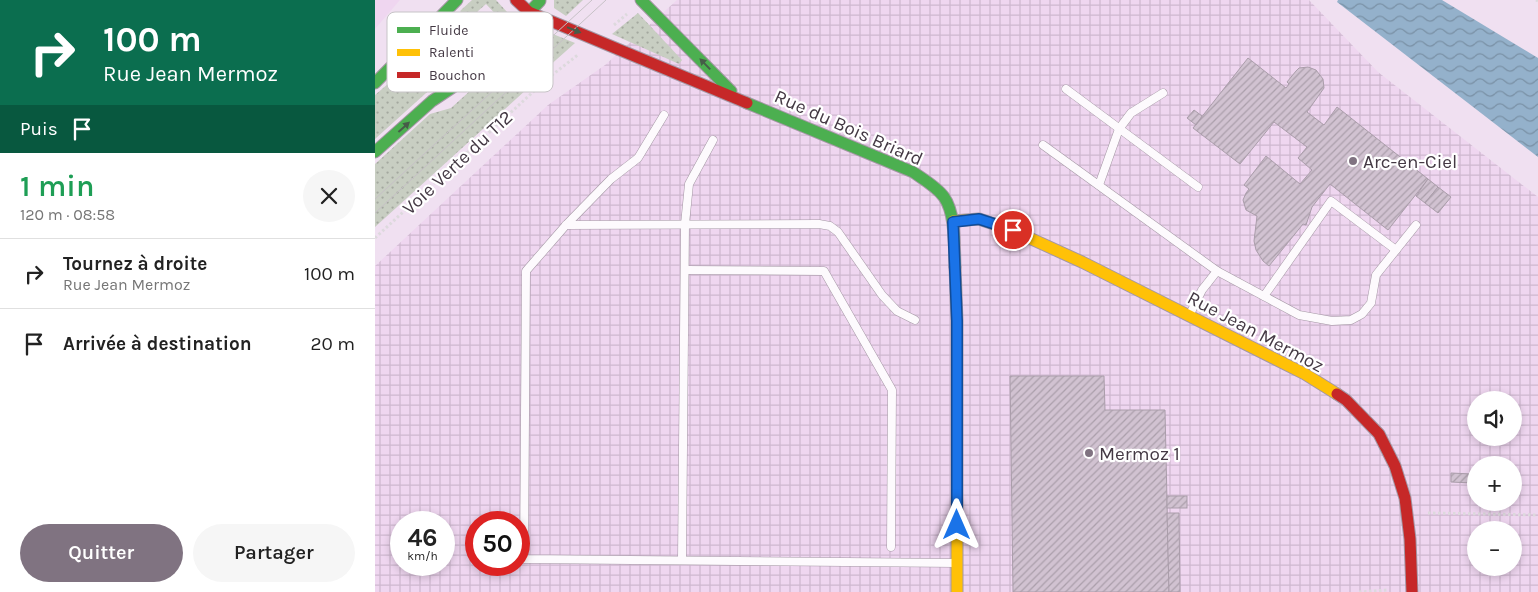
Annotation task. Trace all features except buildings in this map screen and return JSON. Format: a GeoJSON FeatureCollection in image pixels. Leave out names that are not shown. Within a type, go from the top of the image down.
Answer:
{"type":"FeatureCollection","features":[{"type":"Feature","properties":{"kind":"main road"},"geometry":{"type":"LineString","coordinates":[[445,12],[457,0]]}},
{"type":"Feature","properties":{"kind":"main road"},"geometry":{"type":"LineString","coordinates":[[516,0],[529,12],[541,0]]}},
{"type":"Feature","properties":{"kind":"main road","name":"Rue du Bois Briard"},"geometry":{"type":"LineString","coordinates":[[641,0],[739,98]]}},
{"type":"Feature","properties":{"kind":"main road","name":"Rue du Bois Briard"},"geometry":{"type":"LineString","coordinates":[[553,22],[913,172],[945,197],[953,222],[957,321],[957,592]]}},
{"type":"Feature","properties":{"kind":"main road"},"geometry":{"type":"LineString","coordinates":[[375,83],[387,71]]}},
{"type":"Feature","properties":{"kind":"main road"},"geometry":{"type":"LineString","coordinates":[[375,152],[445,92]]}},
{"type":"Feature","properties":{"kind":"main road","name":"Rue Jean Mermoz"},"geometry":{"type":"LineString","coordinates":[[953,222],[979,219],[1013,230],[1082,262],[1305,374],[1346,400],[1379,434],[1395,466],[1405,498],[1410,539],[1412,592]]}},
{"type":"Feature","properties":{"kind":"lane"},"geometry":{"type":"LineString","coordinates":[[1066,89],[1198,187]]}},
{"type":"Feature","properties":{"kind":"lane"},"geometry":{"type":"LineString","coordinates":[[1099,185],[1119,129],[1131,113],[1163,93]]}},
{"type":"Feature","properties":{"kind":"lane"},"geometry":{"type":"LineString","coordinates":[[665,115],[638,158],[611,179],[566,225],[526,271],[524,559],[957,562]]}},
{"type":"Feature","properties":{"kind":"lane"},"geometry":{"type":"LineString","coordinates":[[681,560],[686,270],[685,224],[689,184],[713,140]]}},
{"type":"Feature","properties":{"kind":"lane"},"geometry":{"type":"LineString","coordinates":[[1043,145],[1217,271],[1299,315],[1332,321],[1351,320],[1362,314],[1371,303],[1376,274],[1417,225]]}},
{"type":"Feature","properties":{"kind":"lane"},"geometry":{"type":"LineString","coordinates":[[1264,296],[1331,201],[1396,250]]}},
{"type":"Feature","properties":{"kind":"lane"},"geometry":{"type":"LineString","coordinates":[[566,225],[819,224],[830,226],[839,232],[882,295],[897,311],[915,320]]}},
{"type":"Feature","properties":{"kind":"lane"},"geometry":{"type":"LineString","coordinates":[[686,270],[824,271],[892,390],[891,548]]}},
{"type":"Feature","properties":{"kind":"lane"},"geometry":{"type":"LineString","coordinates":[[1189,315],[1202,290],[1217,271]]}},
{"type":"Feature","properties":{"kind":"path","name":"Voie Verte du T12"},"geometry":{"type":"LineString","coordinates":[[553,74],[580,53]]}},
{"type":"Feature","properties":{"kind":"path","name":"Voie Verte du T12"},"geometry":{"type":"LineString","coordinates":[[375,238],[533,92]]}},
{"type":"Feature","properties":{"kind":"path"},"geometry":{"type":"LineString","coordinates":[[1422,512],[1538,515]]}},
{"type":"Feature","properties":{"kind":"path"},"geometry":{"type":"LineString","coordinates":[[1359,592],[1387,590]]}},
{"type":"Feature","properties":{"kind":"shaded area"},"geometry":{"type":"Polygon","coordinates":[[[375,0],[400,0],[390,12],[387,12],[387,15],[375,29],[375,0]]]}},
{"type":"Feature","properties":{"kind":"shaded area"},"geometry":{"type":"Polygon","coordinates":[[[472,0],[496,0],[507,12],[494,12],[486,4],[477,12],[460,11],[472,0]]]}},
{"type":"Feature","properties":{"kind":"shaded area"},"geometry":{"type":"Polygon","coordinates":[[[554,0],[583,0],[566,16],[554,8],[554,0]]]}},
{"type":"Feature","properties":{"kind":"shaded area"},"geometry":{"type":"Polygon","coordinates":[[[677,0],[1309,0],[1378,72],[1538,197],[1538,592],[375,592],[375,266],[548,105],[605,65],[677,0]]]}},
{"type":"Feature","properties":{"kind":"shaded area"},"geometry":{"type":"Polygon","coordinates":[[[638,13],[682,60],[679,64],[612,34],[638,13]]]}},
{"type":"Feature","properties":{"kind":"shaded area"},"geometry":{"type":"Polygon","coordinates":[[[553,34],[575,43],[553,63],[553,34]]]}},
{"type":"Feature","properties":{"kind":"shaded area"},"geometry":{"type":"Polygon","coordinates":[[[387,85],[387,92],[427,92],[375,139],[375,95],[387,85]]]}},
{"type":"Feature","properties":{"kind":"shaded area"},"geometry":{"type":"Polygon","coordinates":[[[469,92],[524,92],[375,227],[375,164],[430,114],[451,108],[469,92]]]}},
{"type":"Feature","properties":{"kind":"water"},"geometry":{"type":"Polygon","coordinates":[[[1338,0],[1442,0],[1538,58],[1538,157],[1337,2],[1338,0]]]}},
{"type":"Feature","properties":{"kind":"tram line"},"geometry":{"type":"LineString","coordinates":[[553,36],[592,0]]}},
{"type":"Feature","properties":{"kind":"tram line"},"geometry":{"type":"LineString","coordinates":[[553,49],[606,0]]}},
{"type":"Feature","properties":{"kind":"tram line"},"geometry":{"type":"LineString","coordinates":[[375,199],[492,92]]}},
{"type":"Feature","properties":{"kind":"tram line"},"geometry":{"type":"LineString","coordinates":[[375,213],[506,92]]}},
{"type":"Feature","properties":{"kind":"traffic: fast"},"geometry":{"type":"LineString","coordinates":[[445,12],[457,0]]}},
{"type":"Feature","properties":{"kind":"traffic: fast"},"geometry":{"type":"LineString","coordinates":[[641,0],[731,91]]}},
{"type":"Feature","properties":{"kind":"traffic: fast"},"geometry":{"type":"LineString","coordinates":[[530,12],[540,1]]}},
{"type":"Feature","properties":{"kind":"traffic: fast"},"geometry":{"type":"LineString","coordinates":[[375,83],[387,71]]}},
{"type":"Feature","properties":{"kind":"traffic: fast"},"geometry":{"type":"LineString","coordinates":[[375,152],[432,101],[446,92]]}},
{"type":"Feature","properties":{"kind":"traffic: fast"},"geometry":{"type":"LineString","coordinates":[[747,103],[913,172],[934,187],[944,197],[951,212],[954,230],[955,267]]}},
{"type":"Feature","properties":{"kind":"traffic: slow"},"geometry":{"type":"LineString","coordinates":[[953,221],[979,219],[1012,230],[1082,262],[1305,374],[1337,394]]}},
{"type":"Feature","properties":{"kind":"traffic: slow"},"geometry":{"type":"LineString","coordinates":[[955,267],[957,321],[957,592]]}},
{"type":"Feature","properties":{"kind":"traffic: jam"},"geometry":{"type":"LineString","coordinates":[[516,0],[529,12]]}},
{"type":"Feature","properties":{"kind":"traffic: jam"},"geometry":{"type":"LineString","coordinates":[[553,22],[747,103]]}},
{"type":"Feature","properties":{"kind":"traffic: jam"},"geometry":{"type":"LineString","coordinates":[[1337,394],[1346,400],[1379,434],[1395,466],[1405,498],[1410,539],[1412,592]]}},
{"type":"Feature","properties":{"kind":"place","name":"Arc-en-Ciel"},"geometry":{"type":"Point","coordinates":[1353,161]}},
{"type":"Feature","properties":{"kind":"place","name":"Mermoz 1"},"geometry":{"type":"Point","coordinates":[1089,453]}},
{"type":"Feature","properties":{"kind":"route"},"geometry":{"type":"LineString","coordinates":[[957,525],[957,321],[953,222],[979,219],[1013,230]]}}]}
